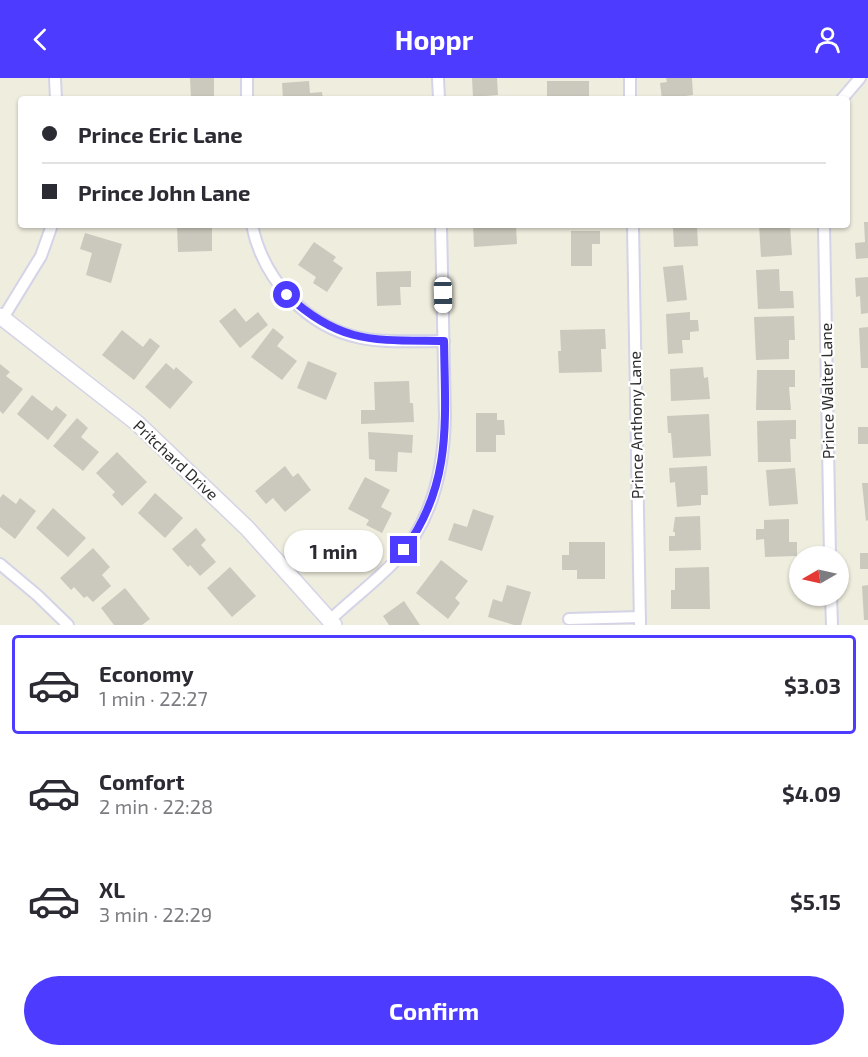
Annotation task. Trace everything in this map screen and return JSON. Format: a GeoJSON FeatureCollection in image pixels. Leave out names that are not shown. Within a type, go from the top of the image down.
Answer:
{"type":"FeatureCollection","features":[{"type":"Feature","properties":{"kind":"street"},"geometry":{"type":"LineString","coordinates":[[55,78],[56,96]]}},
{"type":"Feature","properties":{"kind":"street"},"geometry":{"type":"LineString","coordinates":[[247,78],[247,96]]}},
{"type":"Feature","properties":{"kind":"street"},"geometry":{"type":"LineString","coordinates":[[438,78],[439,96]]}},
{"type":"Feature","properties":{"kind":"street"},"geometry":{"type":"LineString","coordinates":[[630,78],[630,96]]}},
{"type":"Feature","properties":{"kind":"street"},"geometry":{"type":"LineString","coordinates":[[845,96],[860,78]]}},
{"type":"Feature","properties":{"kind":"street"},"geometry":{"type":"LineString","coordinates":[[1,317],[41,256],[51,228]]}},
{"type":"Feature","properties":{"kind":"street"},"geometry":{"type":"LineString","coordinates":[[253,228],[256,243],[272,275],[287,295],[317,319],[346,334],[362,338],[444,341]]}},
{"type":"Feature","properties":{"kind":"street"},"geometry":{"type":"LineString","coordinates":[[332,622],[396,560],[412,540],[429,506],[440,473],[444,448],[441,228]]}},
{"type":"Feature","properties":{"kind":"street","name":"Prince Anthony Lane"},"geometry":{"type":"LineString","coordinates":[[633,228],[640,621]]}},
{"type":"Feature","properties":{"kind":"street","name":"Prince Walter Lane"},"geometry":{"type":"LineString","coordinates":[[824,228],[830,546]]}},
{"type":"Feature","properties":{"kind":"street","name":"Pritchard Drive"},"geometry":{"type":"LineString","coordinates":[[1,317],[137,423],[225,506],[332,622]]}},
{"type":"Feature","properties":{"kind":"street"},"geometry":{"type":"LineString","coordinates":[[0,564],[68,625]]}},
{"type":"Feature","properties":{"kind":"street"},"geometry":{"type":"LineString","coordinates":[[831,606],[832,625]]}},
{"type":"Feature","properties":{"kind":"street"},"geometry":{"type":"LineString","coordinates":[[569,619],[640,621]]}},
{"type":"Feature","properties":{"kind":"building"},"geometry":{"type":"Polygon","coordinates":[[[190,78],[214,78],[214,96],[191,96],[190,78]]]}},
{"type":"Feature","properties":{"kind":"building"},"geometry":{"type":"Polygon","coordinates":[[[472,78],[497,78],[498,95],[473,96],[472,78]]]}},
{"type":"Feature","properties":{"kind":"building"},"geometry":{"type":"Polygon","coordinates":[[[666,78],[692,78],[693,95],[662,96],[660,83],[667,82],[666,78]]]}},
{"type":"Feature","properties":{"kind":"building"},"geometry":{"type":"Polygon","coordinates":[[[309,81],[310,93],[322,92],[323,96],[283,96],[282,83],[309,81]]]}},
{"type":"Feature","properties":{"kind":"building"},"geometry":{"type":"Polygon","coordinates":[[[547,81],[589,81],[589,96],[547,96],[547,81]]]}},
{"type":"Feature","properties":{"kind":"building"},"geometry":{"type":"Polygon","coordinates":[[[864,222],[868,222],[868,258],[856,259],[855,243],[865,242],[864,222]]]}},
{"type":"Feature","properties":{"kind":"building"},"geometry":{"type":"Polygon","coordinates":[[[177,228],[212,228],[212,251],[178,252],[177,228]]]}},
{"type":"Feature","properties":{"kind":"building"},"geometry":{"type":"Polygon","coordinates":[[[473,228],[516,228],[517,244],[474,247],[473,228]]]}},
{"type":"Feature","properties":{"kind":"building"},"geometry":{"type":"Polygon","coordinates":[[[673,228],[697,228],[698,246],[674,247],[673,228]]]}},
{"type":"Feature","properties":{"kind":"building"},"geometry":{"type":"Polygon","coordinates":[[[759,228],[790,228],[792,255],[761,257],[759,228]]]}},
{"type":"Feature","properties":{"kind":"building"},"geometry":{"type":"Polygon","coordinates":[[[571,231],[600,231],[600,244],[592,244],[592,266],[571,266],[571,231]]]}},
{"type":"Feature","properties":{"kind":"building"},"geometry":{"type":"Polygon","coordinates":[[[85,233],[122,244],[111,283],[86,275],[92,253],[80,249],[85,233]]]}},
{"type":"Feature","properties":{"kind":"building"},"geometry":{"type":"Polygon","coordinates":[[[314,242],[336,257],[333,261],[343,268],[327,292],[313,283],[316,277],[298,265],[314,242]]]}},
{"type":"Feature","properties":{"kind":"building"},"geometry":{"type":"Polygon","coordinates":[[[683,265],[687,300],[667,302],[663,267],[683,265]]]}},
{"type":"Feature","properties":{"kind":"building"},"geometry":{"type":"Polygon","coordinates":[[[779,269],[780,291],[793,291],[794,308],[758,309],[756,270],[779,269]]]}},
{"type":"Feature","properties":{"kind":"building"},"geometry":{"type":"Polygon","coordinates":[[[411,271],[411,287],[400,287],[401,305],[377,306],[376,272],[411,271]]]}},
{"type":"Feature","properties":{"kind":"building"},"geometry":{"type":"Polygon","coordinates":[[[868,277],[868,313],[861,314],[860,296],[856,297],[855,278],[868,277]]]}},
{"type":"Feature","properties":{"kind":"building"},"geometry":{"type":"Polygon","coordinates":[[[235,308],[246,322],[258,312],[268,325],[240,348],[219,321],[235,308]]]}},
{"type":"Feature","properties":{"kind":"building"},"geometry":{"type":"Polygon","coordinates":[[[690,312],[690,320],[698,320],[699,331],[690,332],[690,340],[682,340],[683,353],[668,354],[666,314],[690,312]]]}},
{"type":"Feature","properties":{"kind":"building"},"geometry":{"type":"Polygon","coordinates":[[[794,316],[795,340],[789,340],[789,359],[756,360],[754,317],[794,316]]]}},
{"type":"Feature","properties":{"kind":"building"},"geometry":{"type":"Polygon","coordinates":[[[868,327],[868,368],[861,368],[859,328],[868,327]]]}},
{"type":"Feature","properties":{"kind":"building"},"geometry":{"type":"Polygon","coordinates":[[[273,328],[284,337],[277,346],[297,361],[282,380],[251,357],[273,328]]]}},
{"type":"Feature","properties":{"kind":"building"},"geometry":{"type":"Polygon","coordinates":[[[605,329],[606,349],[601,349],[602,372],[559,373],[560,330],[605,329]]]}},
{"type":"Feature","properties":{"kind":"building"},"geometry":{"type":"Polygon","coordinates":[[[122,330],[143,347],[150,338],[160,346],[134,380],[102,355],[122,330]]]}},
{"type":"Feature","properties":{"kind":"building"},"geometry":{"type":"Polygon","coordinates":[[[308,361],[337,373],[326,400],[297,388],[308,361]]]}},
{"type":"Feature","properties":{"kind":"building"},"geometry":{"type":"Polygon","coordinates":[[[166,363],[174,370],[176,367],[193,382],[170,409],[145,387],[166,363]]]}},
{"type":"Feature","properties":{"kind":"building"},"geometry":{"type":"Polygon","coordinates":[[[0,364],[10,372],[6,376],[23,389],[3,414],[0,411],[0,364]]]}},
{"type":"Feature","properties":{"kind":"building"},"geometry":{"type":"Polygon","coordinates":[[[703,367],[704,378],[708,377],[710,399],[671,401],[670,369],[703,367]]]}},
{"type":"Feature","properties":{"kind":"building"},"geometry":{"type":"Polygon","coordinates":[[[757,370],[795,370],[795,387],[789,387],[791,410],[756,410],[757,370]]]}},
{"type":"Feature","properties":{"kind":"building"},"geometry":{"type":"Polygon","coordinates":[[[409,381],[414,422],[361,424],[361,410],[375,410],[374,382],[409,381]]]}},
{"type":"Feature","properties":{"kind":"building"},"geometry":{"type":"Polygon","coordinates":[[[32,395],[52,411],[56,406],[67,415],[48,440],[17,414],[32,395]]]}},
{"type":"Feature","properties":{"kind":"building"},"geometry":{"type":"Polygon","coordinates":[[[476,413],[497,413],[497,420],[504,420],[505,435],[496,435],[496,452],[476,452],[476,413]]]}},
{"type":"Feature","properties":{"kind":"building"},"geometry":{"type":"Polygon","coordinates":[[[709,414],[711,456],[673,458],[667,416],[709,414]]]}},
{"type":"Feature","properties":{"kind":"building"},"geometry":{"type":"Polygon","coordinates":[[[77,418],[88,428],[81,437],[99,452],[83,471],[53,446],[77,418]]]}},
{"type":"Feature","properties":{"kind":"building"},"geometry":{"type":"Polygon","coordinates":[[[796,420],[796,439],[790,439],[791,462],[758,462],[757,421],[796,420]]]}},
{"type":"Feature","properties":{"kind":"building"},"geometry":{"type":"Polygon","coordinates":[[[858,427],[868,427],[868,444],[858,444],[858,427]]]}},
{"type":"Feature","properties":{"kind":"building"},"geometry":{"type":"Polygon","coordinates":[[[368,432],[413,435],[412,453],[398,452],[397,472],[375,471],[375,460],[369,459],[368,432]]]}},
{"type":"Feature","properties":{"kind":"building"},"geometry":{"type":"Polygon","coordinates":[[[117,452],[147,482],[122,506],[112,495],[115,492],[96,473],[117,452]]]}},
{"type":"Feature","properties":{"kind":"building"},"geometry":{"type":"Polygon","coordinates":[[[285,466],[293,477],[298,473],[311,490],[285,512],[273,498],[266,504],[255,491],[285,466]]]}},
{"type":"Feature","properties":{"kind":"building"},"geometry":{"type":"Polygon","coordinates":[[[707,466],[708,495],[701,495],[701,505],[677,507],[675,482],[670,483],[669,468],[707,466]]]}},
{"type":"Feature","properties":{"kind":"building"},"geometry":{"type":"Polygon","coordinates":[[[795,468],[798,504],[769,506],[766,470],[795,468]]]}},
{"type":"Feature","properties":{"kind":"building"},"geometry":{"type":"Polygon","coordinates":[[[365,477],[390,490],[381,507],[392,513],[382,533],[366,525],[369,520],[348,509],[365,477]]]}},
{"type":"Feature","properties":{"kind":"building"},"geometry":{"type":"Polygon","coordinates":[[[862,483],[868,483],[868,520],[866,521],[862,483]]]}},
{"type":"Feature","properties":{"kind":"building"},"geometry":{"type":"Polygon","coordinates":[[[155,493],[183,518],[165,538],[138,513],[155,493]]]}},
{"type":"Feature","properties":{"kind":"building"},"geometry":{"type":"Polygon","coordinates":[[[3,494],[16,504],[20,498],[36,511],[15,539],[0,527],[0,498],[3,494]]]}},
{"type":"Feature","properties":{"kind":"building"},"geometry":{"type":"Polygon","coordinates":[[[53,508],[86,538],[68,557],[36,528],[53,508]]]}},
{"type":"Feature","properties":{"kind":"building"},"geometry":{"type":"Polygon","coordinates":[[[473,509],[494,516],[482,551],[448,540],[454,523],[467,527],[473,509]]]}},
{"type":"Feature","properties":{"kind":"building"},"geometry":{"type":"Polygon","coordinates":[[[700,516],[701,550],[669,551],[669,536],[675,536],[673,532],[675,517],[700,516]]]}},
{"type":"Feature","properties":{"kind":"building"},"geometry":{"type":"Polygon","coordinates":[[[789,519],[789,542],[797,542],[797,546],[789,546],[789,556],[765,557],[764,539],[756,540],[756,529],[764,529],[764,520],[789,519]]]}},
{"type":"Feature","properties":{"kind":"building"},"geometry":{"type":"Polygon","coordinates":[[[196,528],[206,540],[201,545],[216,562],[200,576],[190,565],[188,567],[172,549],[196,528]]]}},
{"type":"Feature","properties":{"kind":"building"},"geometry":{"type":"Polygon","coordinates":[[[569,542],[605,542],[605,579],[577,579],[577,570],[562,570],[562,555],[569,555],[569,542]]]}},
{"type":"Feature","properties":{"kind":"building"},"geometry":{"type":"Polygon","coordinates":[[[93,548],[110,567],[102,575],[111,586],[93,602],[87,596],[84,598],[74,587],[71,590],[60,578],[93,548]]]}},
{"type":"Feature","properties":{"kind":"building"},"geometry":{"type":"Polygon","coordinates":[[[860,553],[868,553],[868,569],[860,569],[860,553]]]}},
{"type":"Feature","properties":{"kind":"building"},"geometry":{"type":"Polygon","coordinates":[[[441,560],[468,581],[455,598],[460,603],[448,619],[416,593],[441,560]]]}},
{"type":"Feature","properties":{"kind":"building"},"geometry":{"type":"Polygon","coordinates":[[[230,567],[256,596],[232,617],[207,588],[230,567]]]}},
{"type":"Feature","properties":{"kind":"building"},"geometry":{"type":"Polygon","coordinates":[[[709,567],[710,609],[671,609],[671,590],[675,590],[675,568],[709,567]]]}},
{"type":"Feature","properties":{"kind":"building"},"geometry":{"type":"Polygon","coordinates":[[[507,585],[531,592],[521,625],[488,617],[493,599],[502,602],[507,585]]]}},
{"type":"Feature","properties":{"kind":"building"},"geometry":{"type":"Polygon","coordinates":[[[868,585],[868,620],[864,620],[862,586],[868,585]]]}},
{"type":"Feature","properties":{"kind":"building"},"geometry":{"type":"Polygon","coordinates":[[[125,588],[150,619],[142,625],[114,625],[101,608],[125,588]]]}},
{"type":"Feature","properties":{"kind":"building"},"geometry":{"type":"Polygon","coordinates":[[[404,601],[420,625],[389,625],[383,616],[404,601]]]}},
{"type":"Feature","properties":{"kind":"route"},"geometry":{"type":"LineString","coordinates":[[287,295],[317,319],[353,336],[378,340],[444,341],[445,433],[440,473],[419,529],[404,550]]}}]}
